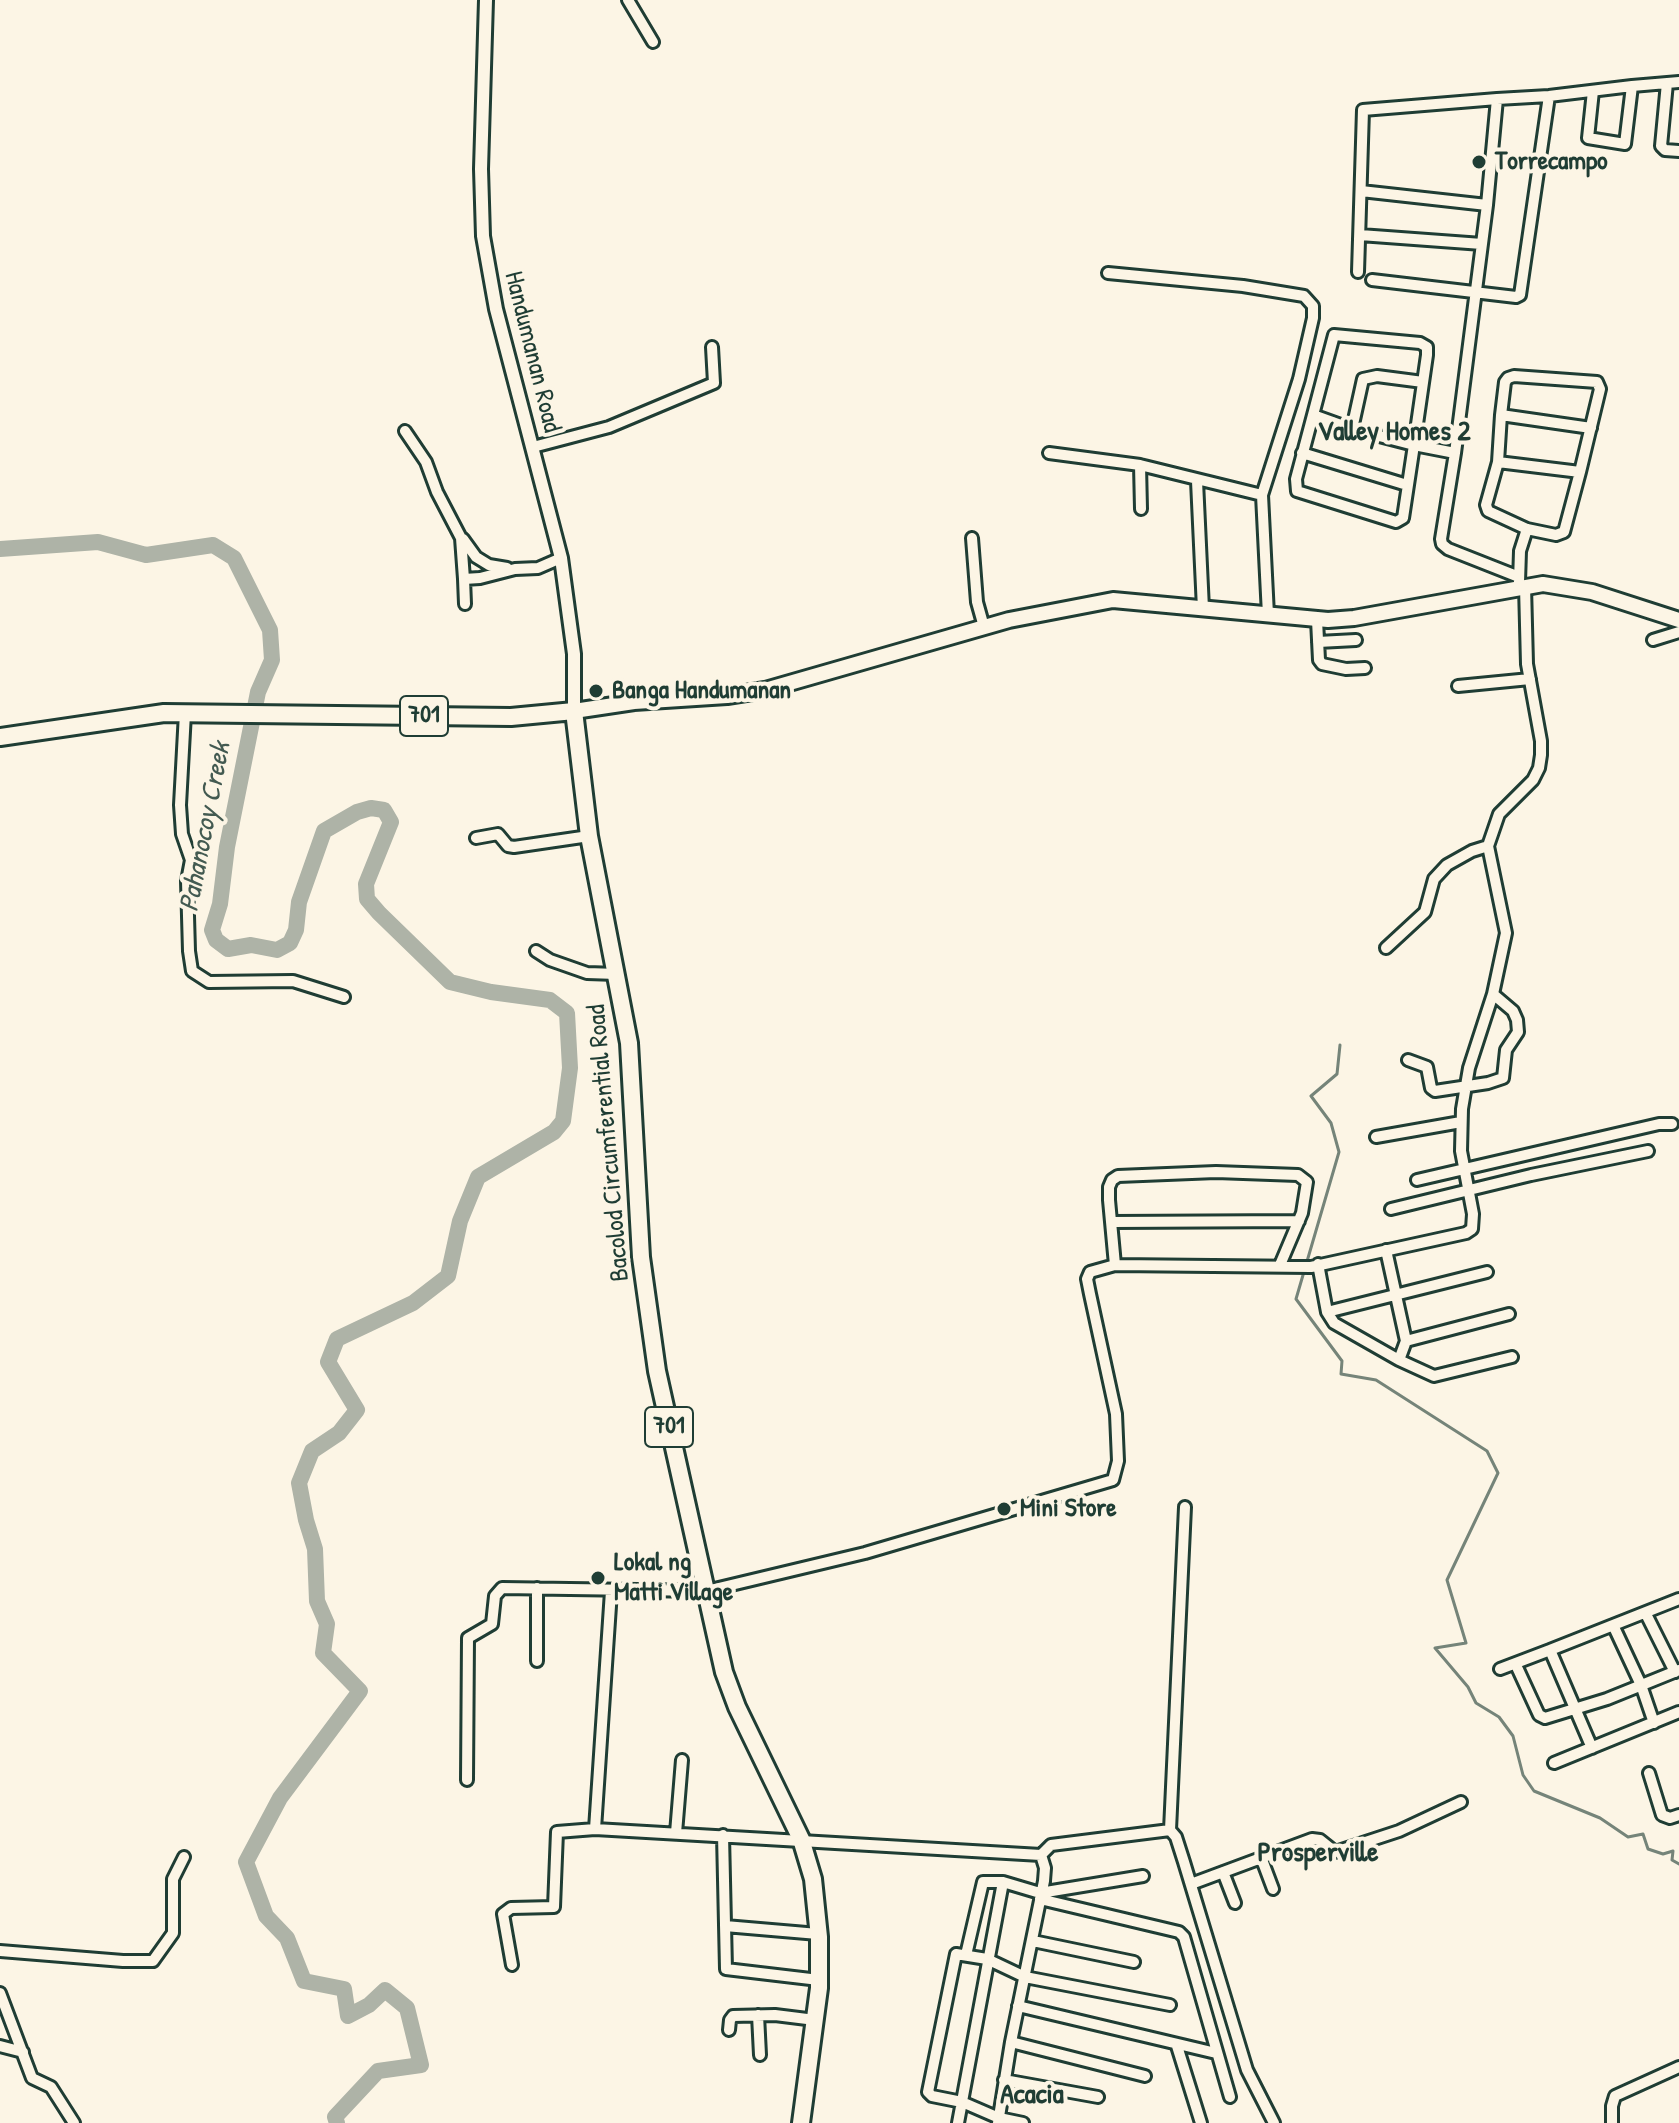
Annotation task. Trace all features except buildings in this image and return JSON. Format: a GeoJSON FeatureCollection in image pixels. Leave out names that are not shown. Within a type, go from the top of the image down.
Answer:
{"type":"FeatureCollection","features":[{"type":"Feature","properties":{"kind":"main road"},"geometry":{"type":"LineString","coordinates":[[574,711],[765,690],[984,627],[1095,603],[1124,601],[1317,620],[1354,618],[1521,583],[1575,588],[1679,620]]}},
{"type":"Feature","properties":{"kind":"main road","name":"701"},"geometry":{"type":"LineString","coordinates":[[0,737],[134,716],[185,713],[511,717],[574,711]]}},
{"type":"Feature","properties":{"kind":"main road","name":"Bacolod Circumferential Road"},"geometry":{"type":"LineString","coordinates":[[574,711],[589,836],[629,1043],[641,1257],[650,1330],[691,1533],[724,1672],[737,1707],[801,1839],[813,1879],[819,1980],[801,2123]]}},
{"type":"Feature","properties":{"kind":"street","name":"Handumanan Road"},"geometry":{"type":"LineString","coordinates":[[486,0],[481,169],[483,236],[496,309],[561,558],[574,654],[574,711]]}},
{"type":"Feature","properties":{"kind":"street"},"geometry":{"type":"LineString","coordinates":[[628,0],[653,42]]}},
{"type":"Feature","properties":{"kind":"street"},"geometry":{"type":"LineString","coordinates":[[1358,272],[1363,110],[1673,83],[1661,146],[1665,150],[1679,151]]}},
{"type":"Feature","properties":{"kind":"street"},"geometry":{"type":"LineString","coordinates":[[1593,91],[1588,138],[1625,144],[1632,86]]}},
{"type":"Feature","properties":{"kind":"street"},"geometry":{"type":"LineString","coordinates":[[1372,280],[1520,295],[1549,96]]}},
{"type":"Feature","properties":{"kind":"street"},"geometry":{"type":"LineString","coordinates":[[1497,99],[1487,205],[1455,453],[1442,519],[1442,544],[1521,583]]}},
{"type":"Feature","properties":{"kind":"street"},"geometry":{"type":"LineString","coordinates":[[1361,191],[1487,205]]}},
{"type":"Feature","properties":{"kind":"street"},"geometry":{"type":"LineString","coordinates":[[1360,235],[1482,244]]}},
{"type":"Feature","properties":{"kind":"street"},"geometry":{"type":"LineString","coordinates":[[1108,273],[1243,286],[1304,296],[1310,300],[1313,318],[1299,379],[1262,495],[1268,615]]}},
{"type":"Feature","properties":{"kind":"street"},"geometry":{"type":"LineString","coordinates":[[1334,335],[1420,343],[1427,347],[1403,518],[1396,522],[1297,491],[1295,485],[1313,415],[1334,335]]}},
{"type":"Feature","properties":{"kind":"street"},"geometry":{"type":"LineString","coordinates":[[533,447],[609,427],[714,383],[712,347]]}},
{"type":"Feature","properties":{"kind":"street"},"geometry":{"type":"LineString","coordinates":[[1352,429],[1363,379],[1377,376],[1423,382]]}},
{"type":"Feature","properties":{"kind":"street"},"geometry":{"type":"LineString","coordinates":[[1514,376],[1597,382],[1600,389],[1591,428],[1564,532],[1556,535],[1527,529],[1488,511],[1486,505],[1498,462],[1505,382],[1514,376]]}},
{"type":"Feature","properties":{"kind":"street"},"geometry":{"type":"LineString","coordinates":[[1313,415],[1352,429],[1455,453]]}},
{"type":"Feature","properties":{"kind":"street"},"geometry":{"type":"LineString","coordinates":[[1501,415],[1591,428]]}},
{"type":"Feature","properties":{"kind":"street"},"geometry":{"type":"LineString","coordinates":[[405,431],[426,462],[437,492],[461,538],[476,557],[489,565],[515,569],[538,568],[561,558]]}},
{"type":"Feature","properties":{"kind":"street"},"geometry":{"type":"LineString","coordinates":[[1049,453],[1140,465],[1262,495]]}},
{"type":"Feature","properties":{"kind":"street"},"geometry":{"type":"LineString","coordinates":[[1302,453],[1407,485]]}},
{"type":"Feature","properties":{"kind":"street"},"geometry":{"type":"LineString","coordinates":[[1498,462],[1580,472]]}},
{"type":"Feature","properties":{"kind":"street"},"geometry":{"type":"LineString","coordinates":[[1140,465],[1141,509]]}},
{"type":"Feature","properties":{"kind":"street"},"geometry":{"type":"LineString","coordinates":[[1197,481],[1203,609]]}},
{"type":"Feature","properties":{"kind":"street"},"geometry":{"type":"LineString","coordinates":[[467,1780],[468,1638],[492,1624],[497,1591],[502,1588],[706,1591],[865,1553],[1113,1480],[1118,1461],[1116,1414],[1087,1279],[1090,1272],[1115,1265],[1314,1266],[1469,1231],[1474,1224],[1461,1151],[1461,1122],[1469,1068],[1493,994],[1506,933],[1488,846],[1499,814],[1533,780],[1539,768],[1541,741],[1527,664],[1521,583],[1520,551],[1527,529]]}},
{"type":"Feature","properties":{"kind":"street"},"geometry":{"type":"LineString","coordinates":[[461,538],[465,604]]}},
{"type":"Feature","properties":{"kind":"street"},"geometry":{"type":"LineString","coordinates":[[972,538],[977,602],[984,627]]}},
{"type":"Feature","properties":{"kind":"street"},"geometry":{"type":"LineString","coordinates":[[464,579],[515,569]]}},
{"type":"Feature","properties":{"kind":"street"},"geometry":{"type":"LineString","coordinates":[[1317,620],[1319,660],[1322,664],[1346,669],[1365,668]]}},
{"type":"Feature","properties":{"kind":"street"},"geometry":{"type":"LineString","coordinates":[[1653,640],[1679,632]]}},
{"type":"Feature","properties":{"kind":"street"},"geometry":{"type":"LineString","coordinates":[[1318,642],[1356,640]]}},
{"type":"Feature","properties":{"kind":"street"},"geometry":{"type":"LineString","coordinates":[[1458,686],[1530,679]]}},
{"type":"Feature","properties":{"kind":"street"},"geometry":{"type":"LineString","coordinates":[[185,713],[180,805],[182,834],[191,860],[187,881],[192,971],[209,982],[293,981],[344,997]]}},
{"type":"Feature","properties":{"kind":"street"},"geometry":{"type":"LineString","coordinates":[[476,838],[498,834],[508,846],[514,847],[589,836]]}},
{"type":"Feature","properties":{"kind":"street"},"geometry":{"type":"LineString","coordinates":[[1386,948],[1425,912],[1434,879],[1447,865],[1488,846]]}},
{"type":"Feature","properties":{"kind":"street"},"geometry":{"type":"LineString","coordinates":[[536,951],[550,960],[587,973],[617,974]]}},
{"type":"Feature","properties":{"kind":"street"},"geometry":{"type":"LineString","coordinates":[[1408,1060],[1427,1067],[1432,1090],[1466,1087],[1503,1078],[1506,1050],[1518,1032],[1517,1020],[1513,1011],[1493,994]]}},
{"type":"Feature","properties":{"kind":"street"},"geometry":{"type":"LineString","coordinates":[[1376,1137],[1461,1122]]}},
{"type":"Feature","properties":{"kind":"street"},"geometry":{"type":"LineString","coordinates":[[1417,1180],[1659,1124],[1672,1124]]}},
{"type":"Feature","properties":{"kind":"street"},"geometry":{"type":"LineString","coordinates":[[1391,1209],[1648,1151]]}},
{"type":"Feature","properties":{"kind":"street"},"geometry":{"type":"LineString","coordinates":[[1115,1265],[1109,1187],[1112,1180],[1118,1176],[1216,1172],[1298,1175],[1307,1182],[1299,1221],[1280,1265]]}},
{"type":"Feature","properties":{"kind":"street"},"geometry":{"type":"LineString","coordinates":[[1112,1222],[1299,1221]]}},
{"type":"Feature","properties":{"kind":"street"},"geometry":{"type":"LineString","coordinates":[[1386,1250],[1406,1341],[1399,1360]]}},
{"type":"Feature","properties":{"kind":"street"},"geometry":{"type":"LineString","coordinates":[[1314,1266],[1327,1312],[1334,1323],[1399,1360],[1434,1376],[1512,1357]]}},
{"type":"Feature","properties":{"kind":"street"},"geometry":{"type":"LineString","coordinates":[[1327,1312],[1487,1272]]}},
{"type":"Feature","properties":{"kind":"street"},"geometry":{"type":"LineString","coordinates":[[1406,1341],[1509,1314]]}},
{"type":"Feature","properties":{"kind":"street"},"geometry":{"type":"LineString","coordinates":[[1185,1507],[1170,1830],[1176,1837],[1247,2070],[1274,2123]]}},
{"type":"Feature","properties":{"kind":"street"},"geometry":{"type":"LineString","coordinates":[[537,1588],[537,1661]]}},
{"type":"Feature","properties":{"kind":"street"},"geometry":{"type":"LineString","coordinates":[[595,1829],[611,1591]]}},
{"type":"Feature","properties":{"kind":"street"},"geometry":{"type":"LineString","coordinates":[[1500,1669],[1679,1599]]}},
{"type":"Feature","properties":{"kind":"street"},"geometry":{"type":"LineString","coordinates":[[1516,1665],[1541,1717],[1549,1718],[1677,1671],[1646,1614]]}},
{"type":"Feature","properties":{"kind":"street"},"geometry":{"type":"LineString","coordinates":[[1613,1625],[1641,1685],[1654,1723]]}},
{"type":"Feature","properties":{"kind":"street"},"geometry":{"type":"LineString","coordinates":[[1550,1650],[1592,1748]]}},
{"type":"Feature","properties":{"kind":"street"},"geometry":{"type":"LineString","coordinates":[[1554,1763],[1679,1712]]}},
{"type":"Feature","properties":{"kind":"street"},"geometry":{"type":"LineString","coordinates":[[676,1833],[682,1760]]}},
{"type":"Feature","properties":{"kind":"street"},"geometry":{"type":"LineString","coordinates":[[1649,1773],[1662,1815],[1670,1818],[1679,1815]]}},
{"type":"Feature","properties":{"kind":"street"},"geometry":{"type":"LineString","coordinates":[[1191,1884],[1312,1839],[1320,1840],[1335,1852],[1399,1831],[1461,1802]]}},
{"type":"Feature","properties":{"kind":"street"},"geometry":{"type":"LineString","coordinates":[[512,1965],[503,1914],[511,1908],[554,1907],[557,1832],[595,1829],[723,1835],[1041,1855],[1051,1845],[1170,1830]]}},
{"type":"Feature","properties":{"kind":"street"},"geometry":{"type":"LineString","coordinates":[[723,1835],[726,1969],[819,1980]]}},
{"type":"Feature","properties":{"kind":"street"},"geometry":{"type":"LineString","coordinates":[[998,2120],[1045,1868],[1041,1855]]}},
{"type":"Feature","properties":{"kind":"street"},"geometry":{"type":"LineString","coordinates":[[0,1951],[153,1961],[173,1933],[173,1879],[184,1857]]}},
{"type":"Feature","properties":{"kind":"street"},"geometry":{"type":"LineString","coordinates":[[1261,1857],[1273,1889]]}},
{"type":"Feature","properties":{"kind":"street"},"geometry":{"type":"LineString","coordinates":[[1223,1872],[1235,1903]]}},
{"type":"Feature","properties":{"kind":"street"},"geometry":{"type":"LineString","coordinates":[[1040,1896],[1143,1876]]}},
{"type":"Feature","properties":{"kind":"street"},"geometry":{"type":"LineString","coordinates":[[966,1955],[981,1885],[986,1881],[1003,1882],[1075,1907],[1179,1932],[1184,1937],[1230,2097]]}},
{"type":"Feature","properties":{"kind":"street"},"geometry":{"type":"LineString","coordinates":[[958,2123],[1003,1882]]}},
{"type":"Feature","properties":{"kind":"street"},"geometry":{"type":"LineString","coordinates":[[1075,1907],[1078,1889]]}},
{"type":"Feature","properties":{"kind":"street"},"geometry":{"type":"LineString","coordinates":[[725,1926],[818,1934]]}},
{"type":"Feature","properties":{"kind":"street"},"geometry":{"type":"LineString","coordinates":[[1033,1941],[1134,1962]]}},
{"type":"Feature","properties":{"kind":"street"},"geometry":{"type":"LineString","coordinates":[[1023,2123],[998,2120],[962,2102],[932,2096],[928,2092],[954,1956],[987,1959],[1025,1977],[1170,2005]]}},
{"type":"Feature","properties":{"kind":"street"},"geometry":{"type":"LineString","coordinates":[[0,1993],[32,2078],[51,2087],[74,2123]]}},
{"type":"Feature","properties":{"kind":"street"},"geometry":{"type":"LineString","coordinates":[[1018,2006],[1216,2053]]}},
{"type":"Feature","properties":{"kind":"street"},"geometry":{"type":"LineString","coordinates":[[758,2015],[760,2055]]}},
{"type":"Feature","properties":{"kind":"street"},"geometry":{"type":"LineString","coordinates":[[729,2030],[733,2016],[815,2020]]}},
{"type":"Feature","properties":{"kind":"street"},"geometry":{"type":"LineString","coordinates":[[1011,2042],[1145,2076]]}},
{"type":"Feature","properties":{"kind":"street"},"geometry":{"type":"LineString","coordinates":[[0,2046],[23,2052]]}},
{"type":"Feature","properties":{"kind":"street"},"geometry":{"type":"LineString","coordinates":[[1177,2046],[1201,2123]]}},
{"type":"Feature","properties":{"kind":"street"},"geometry":{"type":"LineString","coordinates":[[1612,2123],[1615,2096],[1679,2067]]}},
{"type":"Feature","properties":{"kind":"street"},"geometry":{"type":"LineString","coordinates":[[1004,2080],[1098,2097]]}},
{"type":"Feature","properties":{"kind":"waterway","name":"Pahanocoy Creek"},"geometry":{"type":"LineString","coordinates":[[0,549],[98,542],[146,555],[213,545],[234,558],[270,630],[272,660],[258,692],[227,847],[220,904],[212,930],[216,940],[228,949],[251,945],[277,950],[290,943],[296,930],[299,902],[324,831],[357,812],[371,808],[384,810],[391,822],[366,884],[367,899],[379,913],[450,982],[491,992],[550,1000],[567,1013],[570,1068],[563,1121],[554,1132],[478,1177],[460,1221],[448,1276],[413,1303],[337,1339],[328,1362],[357,1410],[339,1433],[312,1451],[299,1483],[315,1549],[317,1601],[327,1624],[323,1653],[360,1691],[280,1798],[246,1862],[266,1916],[287,1938],[304,1981],[344,1989],[348,2016],[369,2005],[385,1990],[407,2008],[421,2065],[378,2071],[335,2117],[337,2123]]}},
{"type":"Feature","properties":{"kind":"waterway"},"geometry":{"type":"LineString","coordinates":[[1340,1045],[1337,1074],[1311,1096],[1331,1123],[1339,1152],[1296,1299],[1342,1361],[1341,1374],[1376,1380],[1487,1451],[1498,1473],[1447,1580],[1466,1643],[1435,1648],[1468,1687],[1476,1703],[1499,1717],[1513,1736],[1523,1775],[1534,1791],[1600,1818],[1628,1837],[1643,1834],[1648,1849],[1663,1854],[1673,1851],[1672,1860],[1679,1864]]}},
{"type":"Feature","properties":{"kind":"place","name":"Torrecampo"},"geometry":{"type":"Point","coordinates":[1479,162]}},
{"type":"Feature","properties":{"kind":"place","name":"Banga Handumanan"},"geometry":{"type":"Point","coordinates":[596,691]}},
{"type":"Feature","properties":{"kind":"place","name":"Mini Store"},"geometry":{"type":"Point","coordinates":[1004,1509]}},
{"type":"Feature","properties":{"kind":"place","name":"Lokal ng Matti Village"},"geometry":{"type":"Point","coordinates":[598,1578]}},
{"type":"Feature","properties":{"kind":"district","name":"Valley Homes 2"},"geometry":{"type":"Point","coordinates":[1394,433]}},
{"type":"Feature","properties":{"kind":"district","name":"Prosperville"},"geometry":{"type":"Point","coordinates":[1318,1854]}},
{"type":"Feature","properties":{"kind":"district","name":"Acacia"},"geometry":{"type":"Point","coordinates":[1032,2096]}}]}
